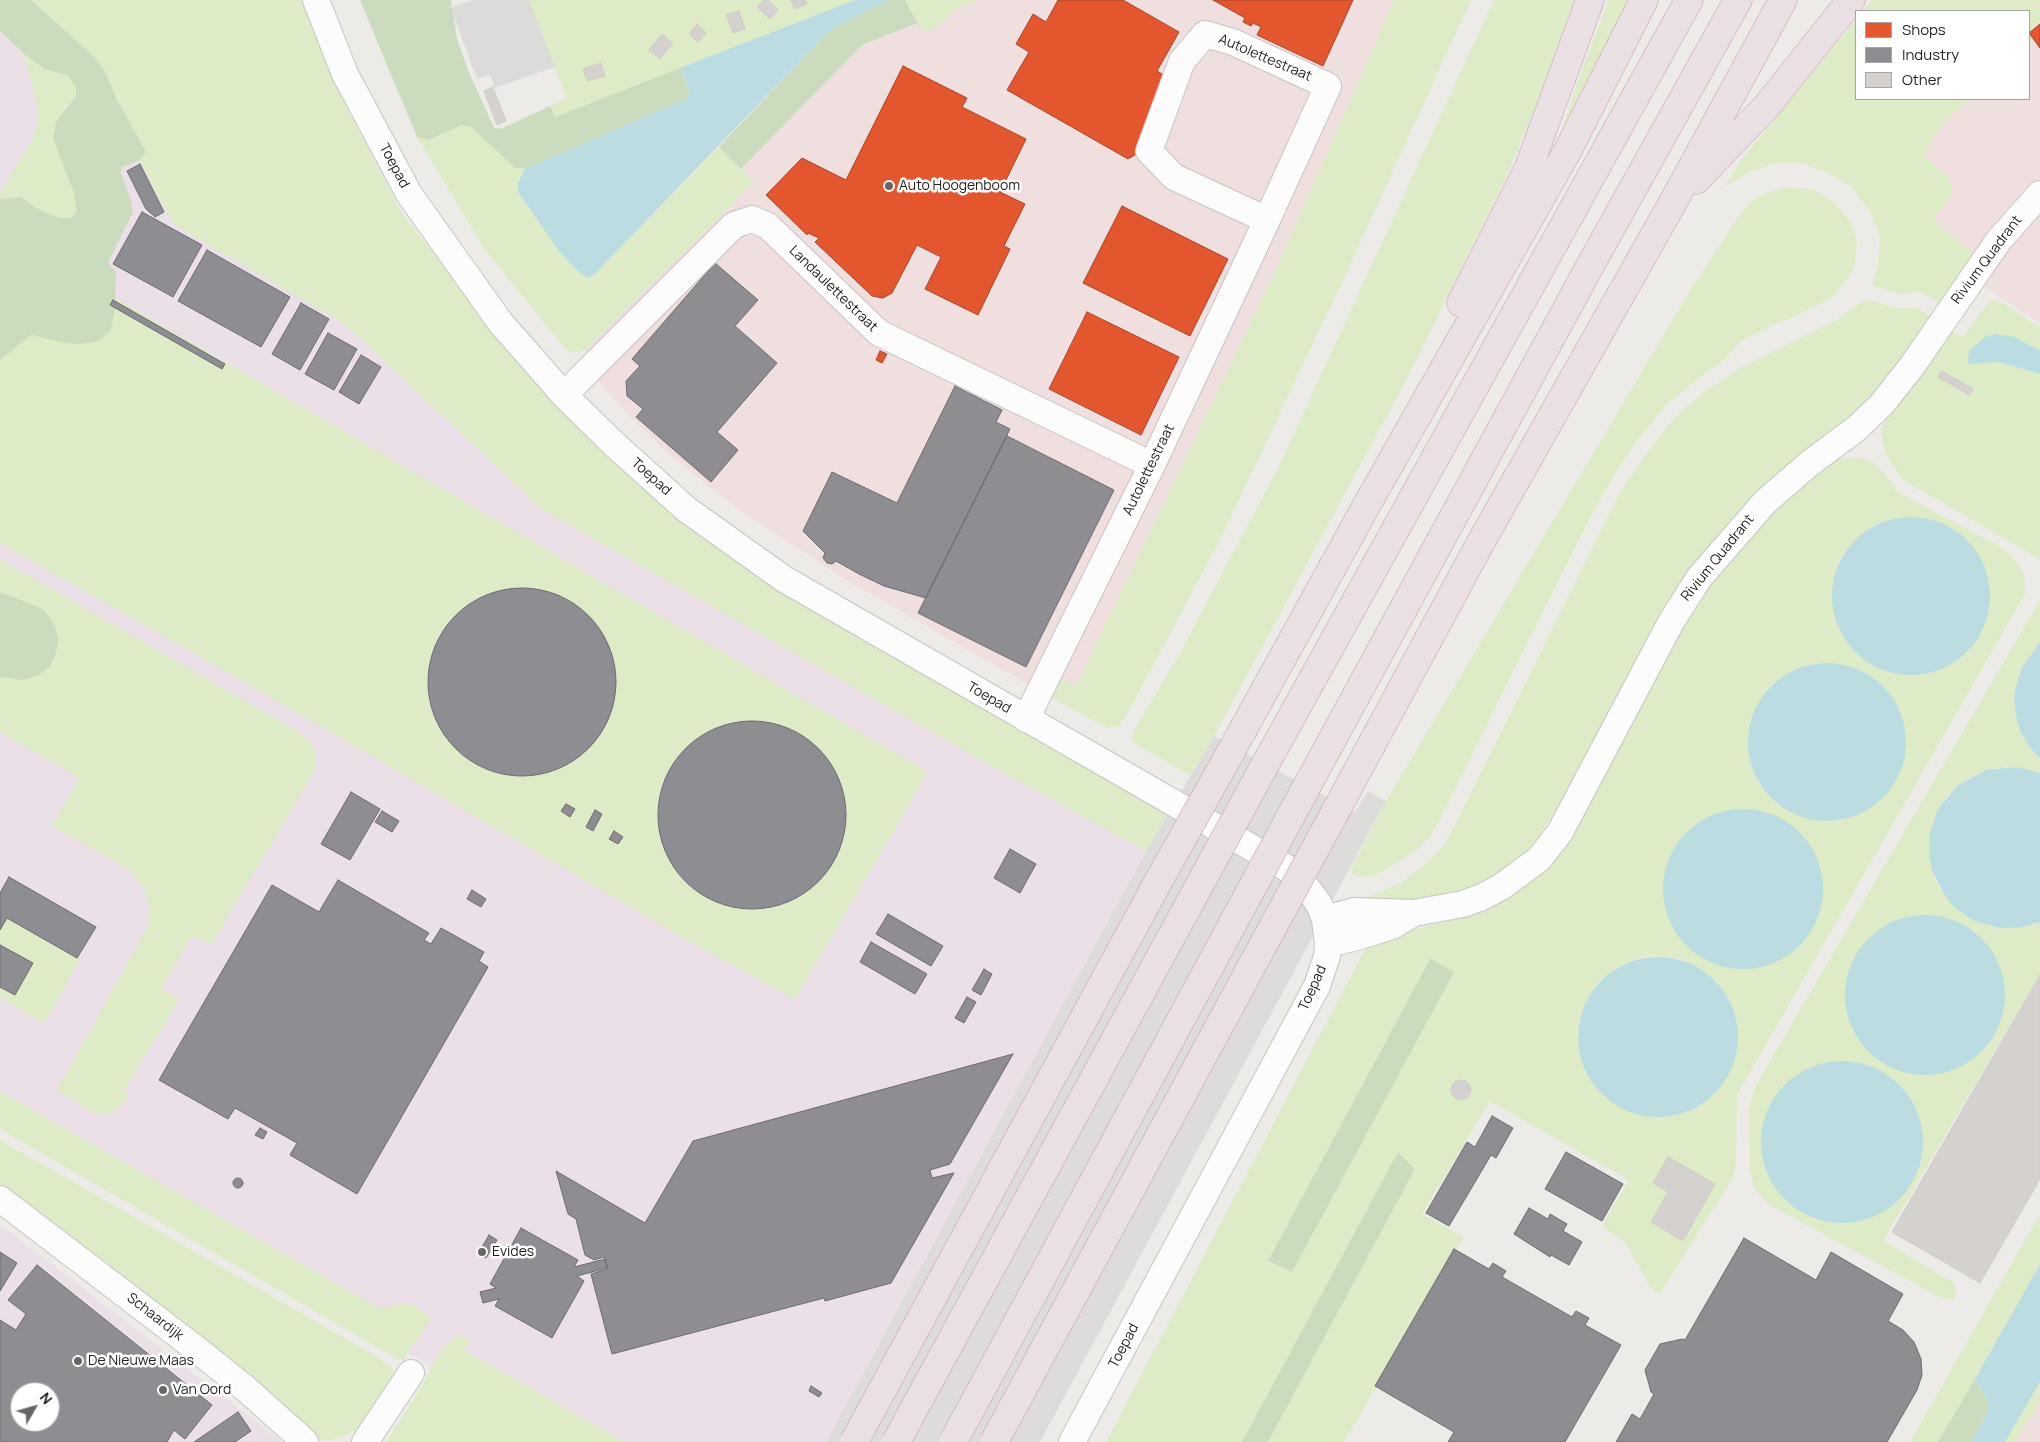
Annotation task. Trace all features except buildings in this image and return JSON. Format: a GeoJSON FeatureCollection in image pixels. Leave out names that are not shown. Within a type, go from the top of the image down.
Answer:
{"type":"FeatureCollection","features":[{"type":"Feature","properties":{"kind":"highway"},"geometry":{"type":"LineString","coordinates":[[1370,501],[1384,454],[1529,167],[1590,0]]}},
{"type":"Feature","properties":{"kind":"highway"},"geometry":{"type":"LineString","coordinates":[[854,1442],[1158,882],[1568,150],[1644,0]]}},
{"type":"Feature","properties":{"kind":"highway"},"geometry":{"type":"LineString","coordinates":[[896,1442],[1266,763],[1689,0]]}},
{"type":"Feature","properties":{"kind":"highway"},"geometry":{"type":"LineString","coordinates":[[953,1442],[1601,246],[1738,0]]}},
{"type":"Feature","properties":{"kind":"highway"},"geometry":{"type":"LineString","coordinates":[[994,1442],[1481,542],[1672,204],[1783,0]]}},
{"type":"Feature","properties":{"kind":"highway"},"geometry":{"type":"LineString","coordinates":[[1672,204],[1766,106],[1851,0]]}},
{"type":"Feature","properties":{"kind":"street","name":"Toepad"},"geometry":{"type":"LineString","coordinates":[[316,0],[345,74],[409,194],[500,322],[564,395],[614,444],[686,509],[784,579],[1287,868],[1314,897],[1326,931],[1327,956],[1317,986],[1072,1442]]}},
{"type":"Feature","properties":{"kind":"street","name":"Autolettestraat"},"geometry":{"type":"LineString","coordinates":[[1026,719],[1152,465],[1267,220],[1328,86],[1233,42],[1205,34],[1182,61],[1148,151],[1174,177],[1267,220]]}},
{"type":"Feature","properties":{"kind":"street","name":"Rivium Quadrant"},"geometry":{"type":"LineString","coordinates":[[1326,931],[1357,937],[1392,926],[1414,913],[1463,904],[1482,898],[1524,871],[1550,846],[1564,824],[1671,622],[1699,578],[1765,502],[1810,463],[1856,429],[1882,404],[1908,371],[1999,240],[2040,194]]}},
{"type":"Feature","properties":{"kind":"street","name":"Landaulettestraat"},"geometry":{"type":"LineString","coordinates":[[564,395],[734,224],[752,219],[768,226],[879,333],[1152,465]]}},
{"type":"Feature","properties":{"kind":"street","name":"Schaardijk"},"geometry":{"type":"LineString","coordinates":[[0,1199],[246,1389],[305,1442]]}},
{"type":"Feature","properties":{"kind":"street"},"geometry":{"type":"LineString","coordinates":[[365,1442],[411,1373]]}},
{"type":"Feature","properties":{"kind":"shaded area"},"geometry":{"type":"Polygon","coordinates":[[[0,0],[103,0],[541,509],[1009,776],[1146,851],[826,1442],[561,1442],[0,1116],[0,0]]]}},
{"type":"Feature","properties":{"kind":"shaded area"},"geometry":{"type":"Polygon","coordinates":[[[472,0],[533,0],[557,66],[495,88],[490,75],[477,79],[451,8],[472,0]]]}},
{"type":"Feature","properties":{"kind":"shaded area"},"geometry":{"type":"Polygon","coordinates":[[[978,0],[1394,0],[1279,263],[1076,686],[1059,678],[1052,698],[844,579],[735,507],[679,463],[633,420],[599,382],[585,350],[755,181],[741,169],[862,45],[978,0]]]}},
{"type":"Feature","properties":{"kind":"shaded area"},"geometry":{"type":"Polygon","coordinates":[[[2040,0],[2040,324],[1876,213],[1949,100],[2030,100],[2030,10],[2040,0]]]}},
{"type":"Feature","properties":{"kind":"shaded area","name":"De Nieuwe Maas"},"geometry":{"type":"Polygon","coordinates":[[[0,1224],[282,1442],[0,1442],[0,1224]]]}},
{"type":"Feature","properties":{"kind":"shaded area"},"geometry":{"type":"Polygon","coordinates":[[[2040,1400],[2040,1442],[2016,1442],[2040,1400]]]}},
{"type":"Feature","properties":{"kind":"green space"},"geometry":{"type":"Polygon","coordinates":[[[0,0],[31,0],[93,56],[104,70],[118,102],[146,152],[140,160],[121,168],[121,174],[131,200],[133,212],[108,263],[116,272],[115,311],[110,332],[96,342],[78,344],[31,335],[0,360],[0,199],[21,197],[34,207],[59,218],[71,218],[77,211],[74,193],[53,138],[56,122],[76,96],[76,86],[68,76],[45,69],[23,53],[0,31],[0,0]]]}},
{"type":"Feature","properties":{"kind":"green space"},"geometry":{"type":"Polygon","coordinates":[[[31,0],[303,0],[342,99],[403,215],[537,383],[668,509],[704,538],[764,580],[1169,811],[1146,851],[1009,776],[541,509],[361,339],[336,319],[173,224],[140,160],[146,152],[118,102],[104,70],[93,56],[31,0]]]}},
{"type":"Feature","properties":{"kind":"green space"},"geometry":{"type":"Polygon","coordinates":[[[360,0],[451,0],[457,39],[470,75],[494,128],[501,129],[550,106],[555,117],[680,68],[690,93],[686,99],[525,169],[515,168],[471,127],[462,125],[428,140],[417,137],[360,0]]]}},
{"type":"Feature","properties":{"kind":"green space"},"geometry":{"type":"Polygon","coordinates":[[[529,0],[855,0],[555,117],[550,106],[567,98],[529,0]]]}},
{"type":"Feature","properties":{"kind":"green space"},"geometry":{"type":"Polygon","coordinates":[[[888,0],[905,0],[918,23],[862,45],[741,169],[719,147],[826,34],[888,0]]]}},
{"type":"Feature","properties":{"kind":"green space"},"geometry":{"type":"Polygon","coordinates":[[[905,0],[978,0],[961,6],[935,27],[924,33],[905,0]]]}},
{"type":"Feature","properties":{"kind":"green space"},"geometry":{"type":"Polygon","coordinates":[[[1394,0],[1471,0],[1349,267],[1219,542],[1125,718],[1118,726],[1107,728],[1052,698],[1059,678],[1076,686],[1279,263],[1394,0]]]}},
{"type":"Feature","properties":{"kind":"green space"},"geometry":{"type":"Polygon","coordinates":[[[1494,0],[1574,0],[1540,95],[1510,169],[1403,386],[1214,736],[1190,775],[1132,742],[1133,732],[1180,653],[1279,466],[1494,0]]]}},
{"type":"Feature","properties":{"kind":"green space"},"geometry":{"type":"Polygon","coordinates":[[[1609,0],[1629,0],[1563,126],[1580,74],[1609,0]]]}},
{"type":"Feature","properties":{"kind":"green space"},"geometry":{"type":"Polygon","coordinates":[[[1872,0],[2040,0],[2037,7],[2040,9],[2040,26],[2031,33],[2033,42],[2030,44],[2030,10],[1864,10],[1872,0]]]}},
{"type":"Feature","properties":{"kind":"green space"},"geometry":{"type":"Polygon","coordinates":[[[1855,20],[1855,100],[1969,100],[1946,120],[1929,143],[1924,156],[1946,175],[1953,186],[1951,196],[1934,218],[1938,225],[1976,255],[1941,305],[1921,292],[1897,294],[1872,285],[1878,266],[1880,237],[1870,212],[1852,187],[1827,172],[1801,163],[1775,163],[1752,171],[1724,187],[1743,158],[1855,20]]]}},
{"type":"Feature","properties":{"kind":"green space"},"geometry":{"type":"Polygon","coordinates":[[[23,53],[45,69],[68,76],[76,86],[76,96],[65,108],[62,163],[74,193],[77,211],[71,218],[58,218],[34,207],[21,197],[0,199],[0,193],[33,138],[37,125],[38,111],[23,53]]]}},
{"type":"Feature","properties":{"kind":"green space"},"geometry":{"type":"Polygon","coordinates":[[[462,125],[471,127],[515,168],[525,169],[518,183],[518,192],[559,251],[588,278],[595,274],[719,147],[755,181],[585,350],[571,353],[567,351],[485,250],[417,137],[428,140],[462,125]]]}},
{"type":"Feature","properties":{"kind":"green space"},"geometry":{"type":"Polygon","coordinates":[[[1790,187],[1814,190],[1835,203],[1850,221],[1857,240],[1855,263],[1848,278],[1831,299],[1742,340],[1724,360],[1668,403],[1638,439],[1612,478],[1588,522],[1430,837],[1415,851],[1382,872],[1368,877],[1357,876],[1350,872],[1386,801],[1693,286],[1743,210],[1755,199],[1771,191],[1790,187]]]}},
{"type":"Feature","properties":{"kind":"green space"},"geometry":{"type":"Polygon","coordinates":[[[59,265],[928,772],[795,1000],[685,939],[227,672],[0,543],[0,277],[59,265]],[[505,589],[474,600],[449,621],[433,649],[427,681],[431,711],[445,737],[466,759],[492,772],[522,777],[552,772],[578,759],[599,737],[612,711],[617,681],[610,649],[594,621],[569,600],[538,589],[505,589]],[[735,721],[705,732],[680,753],[663,781],[657,813],[661,843],[675,870],[696,891],[722,905],[752,909],[782,905],[808,891],[829,870],[843,843],[847,814],[841,781],[824,753],[799,732],[768,721],[735,721]]]}},
{"type":"Feature","properties":{"kind":"green space"},"geometry":{"type":"Polygon","coordinates":[[[1866,299],[1899,309],[1918,308],[1932,318],[1880,390],[1851,416],[1768,481],[1732,519],[1687,575],[1574,782],[1527,854],[1508,870],[1470,891],[1428,900],[1363,899],[1401,883],[1430,860],[1445,843],[1620,492],[1673,419],[1703,393],[1739,369],[1835,321],[1866,299]]]}},
{"type":"Feature","properties":{"kind":"green space"},"geometry":{"type":"Polygon","coordinates":[[[1991,299],[2005,304],[2040,328],[2040,351],[2015,337],[1968,364],[2000,362],[2040,374],[2040,559],[1903,480],[1885,453],[1881,431],[1890,411],[1947,329],[1963,337],[1991,299]]]}},
{"type":"Feature","properties":{"kind":"green space"},"geometry":{"type":"Polygon","coordinates":[[[1859,457],[1876,464],[1896,488],[1894,490],[1999,546],[2013,557],[2020,567],[2024,575],[2025,594],[1737,1095],[1736,1162],[1733,1178],[1659,1295],[1650,1287],[1626,1243],[1602,1226],[1629,1180],[1490,1101],[1422,1214],[1464,1237],[1344,1442],[1268,1442],[1415,1169],[1398,1152],[1242,1442],[1106,1442],[1364,951],[1370,943],[1417,928],[1461,918],[1517,891],[1566,847],[1700,594],[1784,496],[1829,460],[1859,457]],[[1901,517],[1876,525],[1864,532],[1845,551],[1839,563],[1832,589],[1834,615],[1839,628],[1854,650],[1864,659],[1963,656],[1980,635],[1986,623],[1928,519],[1901,517]],[[1832,663],[1811,664],[1791,671],[1773,683],[1760,700],[1751,719],[1753,771],[1763,789],[1778,805],[1796,815],[1827,822],[1838,821],[1858,815],[1876,804],[1897,780],[1906,750],[1905,729],[1899,709],[1887,691],[1862,671],[1853,667],[1832,663]],[[1753,810],[1723,812],[1696,824],[1682,838],[1667,864],[1663,893],[1671,922],[1681,939],[1696,953],[1723,966],[1752,968],[1797,947],[1810,932],[1821,905],[1819,865],[1804,839],[1782,819],[1753,810]],[[1655,956],[1624,963],[1598,982],[1579,1020],[1577,1031],[1582,1062],[1586,1072],[1605,1098],[1623,1109],[1654,1117],[1665,1117],[1686,1112],[1705,1102],[1713,1095],[1731,1069],[1738,1037],[1735,1016],[1727,996],[1714,979],[1677,958],[1655,956]],[[1430,959],[1268,1261],[1292,1272],[1430,959]]]}},
{"type":"Feature","properties":{"kind":"green space"},"geometry":{"type":"Polygon","coordinates":[[[0,559],[297,731],[314,747],[315,770],[211,945],[192,935],[162,988],[179,1000],[125,1089],[128,1094],[126,1101],[110,1114],[95,1114],[57,1090],[149,924],[149,905],[144,889],[130,870],[52,826],[79,778],[0,732],[0,677],[24,680],[43,609],[0,592],[0,559]]]}},
{"type":"Feature","properties":{"kind":"green space"},"geometry":{"type":"Polygon","coordinates":[[[0,592],[43,609],[54,624],[58,638],[56,654],[49,667],[39,675],[24,680],[0,677],[0,592]]]}},
{"type":"Feature","properties":{"kind":"green space"},"geometry":{"type":"Polygon","coordinates":[[[2040,600],[2040,642],[2035,647],[2018,678],[2014,701],[2018,725],[2029,746],[2040,759],[2040,773],[2017,767],[2007,767],[1986,770],[1967,779],[1958,785],[1944,800],[1931,829],[1929,839],[1932,871],[1936,881],[1947,899],[1962,913],[1991,926],[2033,925],[2040,922],[2040,974],[1883,1241],[1954,1283],[1957,1292],[1954,1299],[1943,1299],[1768,1204],[1754,1187],[1750,1171],[1749,1109],[1756,1085],[2040,600]],[[1897,920],[1872,935],[1854,958],[1845,986],[1845,996],[1851,1025],[1867,1050],[1891,1067],[1919,1075],[1948,1072],[1966,1064],[1982,1052],[1994,1036],[2002,1018],[1987,944],[1973,930],[1955,921],[1897,920]],[[1841,1061],[1809,1068],[1783,1086],[1766,1114],[1761,1146],[1769,1177],[1788,1203],[1816,1219],[1848,1223],[1869,1218],[1916,1175],[1922,1154],[1922,1144],[1917,1112],[1899,1085],[1873,1067],[1841,1061]]]}},
{"type":"Feature","properties":{"kind":"green space"},"geometry":{"type":"Polygon","coordinates":[[[7,918],[80,959],[44,1024],[0,998],[0,987],[33,964],[0,945],[0,930],[7,918]]]}},
{"type":"Feature","properties":{"kind":"green space"},"geometry":{"type":"Polygon","coordinates":[[[1430,959],[1454,972],[1292,1272],[1268,1261],[1430,959]]]}},
{"type":"Feature","properties":{"kind":"green space"},"geometry":{"type":"Polygon","coordinates":[[[0,1091],[377,1307],[385,1308],[400,1303],[409,1303],[432,1318],[403,1360],[396,1358],[0,1129],[0,1091]]]}},
{"type":"Feature","properties":{"kind":"green space"},"geometry":{"type":"Polygon","coordinates":[[[0,1140],[374,1355],[391,1367],[395,1373],[366,1419],[357,1430],[336,1439],[317,1441],[0,1187],[0,1140]]]}},
{"type":"Feature","properties":{"kind":"green space"},"geometry":{"type":"Polygon","coordinates":[[[1398,1152],[1415,1169],[1268,1442],[1242,1442],[1398,1152]]]}},
{"type":"Feature","properties":{"kind":"green space"},"geometry":{"type":"Polygon","coordinates":[[[2040,1214],[2040,1264],[1975,1379],[1938,1442],[1910,1442],[2040,1214]]]}},
{"type":"Feature","properties":{"kind":"green space"},"geometry":{"type":"Polygon","coordinates":[[[458,1334],[470,1341],[464,1350],[625,1442],[386,1442],[419,1391],[441,1350],[458,1334]]]}},
{"type":"Feature","properties":{"kind":"green space"},"geometry":{"type":"Polygon","coordinates":[[[1975,1379],[1988,1401],[1988,1411],[1971,1442],[1938,1442],[1975,1379]]]}},
{"type":"Feature","properties":{"kind":"green space"},"geometry":{"type":"Polygon","coordinates":[[[2040,1382],[2040,1400],[2016,1442],[2005,1442],[2040,1382]]]}},
{"type":"Feature","properties":{"kind":"water"},"geometry":{"type":"Polygon","coordinates":[[[855,0],[888,0],[826,34],[595,274],[588,278],[580,273],[559,251],[518,192],[518,183],[525,169],[686,99],[690,93],[680,68],[855,0]]]}},
{"type":"Feature","properties":{"kind":"water"},"geometry":{"type":"Polygon","coordinates":[[[1995,334],[2015,337],[2040,351],[2040,374],[2000,362],[1968,364],[1969,351],[1985,337],[1995,334]]]}},
{"type":"Feature","properties":{"kind":"water"},"geometry":{"type":"Polygon","coordinates":[[[1919,517],[1934,520],[1948,526],[1967,540],[1977,552],[1987,573],[1990,596],[1987,619],[1977,640],[1967,652],[1955,662],[1934,672],[1919,675],[1903,675],[1888,672],[1867,662],[1845,640],[1833,611],[1832,588],[1835,573],[1845,552],[1867,530],[1896,518],[1919,517]]]}},
{"type":"Feature","properties":{"kind":"water"},"geometry":{"type":"Polygon","coordinates":[[[2040,642],[2040,759],[2029,746],[2018,725],[2014,701],[2015,690],[2022,667],[2040,642]]]}},
{"type":"Feature","properties":{"kind":"water"},"geometry":{"type":"Polygon","coordinates":[[[1835,663],[1850,666],[1864,672],[1883,686],[1893,698],[1903,719],[1906,742],[1903,765],[1893,786],[1883,798],[1871,808],[1850,818],[1835,821],[1819,821],[1804,818],[1783,808],[1761,786],[1749,757],[1748,734],[1751,719],[1761,698],[1783,676],[1812,664],[1835,663]]]}},
{"type":"Feature","properties":{"kind":"water"},"geometry":{"type":"Polygon","coordinates":[[[2017,767],[2040,773],[2040,922],[2022,927],[2001,928],[1971,919],[1954,907],[1947,899],[1932,871],[1929,839],[1938,809],[1958,785],[1986,770],[2017,767]]]}},
{"type":"Feature","properties":{"kind":"water"},"geometry":{"type":"Polygon","coordinates":[[[1743,809],[1773,815],[1794,827],[1805,838],[1817,859],[1823,889],[1817,919],[1805,940],[1794,951],[1773,963],[1743,969],[1713,963],[1692,951],[1681,940],[1669,919],[1663,889],[1669,859],[1681,838],[1692,827],[1713,815],[1743,809]]]}},
{"type":"Feature","properties":{"kind":"water"},"geometry":{"type":"Polygon","coordinates":[[[1917,915],[1933,915],[1963,924],[1982,938],[1999,964],[2005,987],[2005,1003],[1999,1026],[1982,1052],[1963,1066],[1948,1072],[1933,1075],[1917,1075],[1887,1066],[1863,1046],[1854,1033],[1848,1018],[1845,1003],[1845,987],[1854,957],[1874,933],[1887,924],[1902,918],[1917,915]]]}},
{"type":"Feature","properties":{"kind":"water"},"geometry":{"type":"Polygon","coordinates":[[[1666,957],[1696,966],[1715,980],[1725,992],[1732,1006],[1737,1021],[1737,1053],[1732,1068],[1725,1082],[1715,1094],[1703,1104],[1681,1114],[1666,1117],[1650,1117],[1635,1114],[1613,1104],[1591,1082],[1579,1053],[1578,1029],[1581,1014],[1591,992],[1613,970],[1642,958],[1666,957]]]}},
{"type":"Feature","properties":{"kind":"water"},"geometry":{"type":"Polygon","coordinates":[[[1842,1061],[1858,1063],[1873,1068],[1887,1075],[1899,1085],[1909,1097],[1916,1111],[1921,1126],[1923,1142],[1921,1158],[1916,1173],[1909,1187],[1899,1199],[1887,1209],[1873,1216],[1858,1221],[1842,1223],[1826,1221],[1811,1216],[1797,1209],[1785,1199],[1775,1187],[1768,1173],[1763,1158],[1761,1142],[1763,1126],[1768,1111],[1775,1097],[1785,1085],[1797,1075],[1811,1068],[1826,1063],[1842,1061]]]}},
{"type":"Feature","properties":{"kind":"water"},"geometry":{"type":"Polygon","coordinates":[[[2040,1264],[2040,1382],[2005,1442],[1971,1442],[1988,1411],[1988,1401],[1975,1379],[2040,1264]]]}},
{"type":"Feature","properties":{"kind":"pier"},"geometry":{"type":"Polygon","coordinates":[[[1214,736],[1355,812],[1368,791],[1386,801],[1040,1442],[826,1442],[1146,851],[1214,736]]]}},
{"type":"Feature","properties":{"kind":"place","name":"Auto Hoogenboom"},"geometry":{"type":"Point","coordinates":[889,186]}},
{"type":"Feature","properties":{"kind":"place","name":"Evides"},"geometry":{"type":"Point","coordinates":[482,1252]}},
{"type":"Feature","properties":{"kind":"place","name":"De Nieuwe Maas"},"geometry":{"type":"Point","coordinates":[78,1361]}},
{"type":"Feature","properties":{"kind":"place","name":"Van Oord"},"geometry":{"type":"Point","coordinates":[163,1390]}}]}
